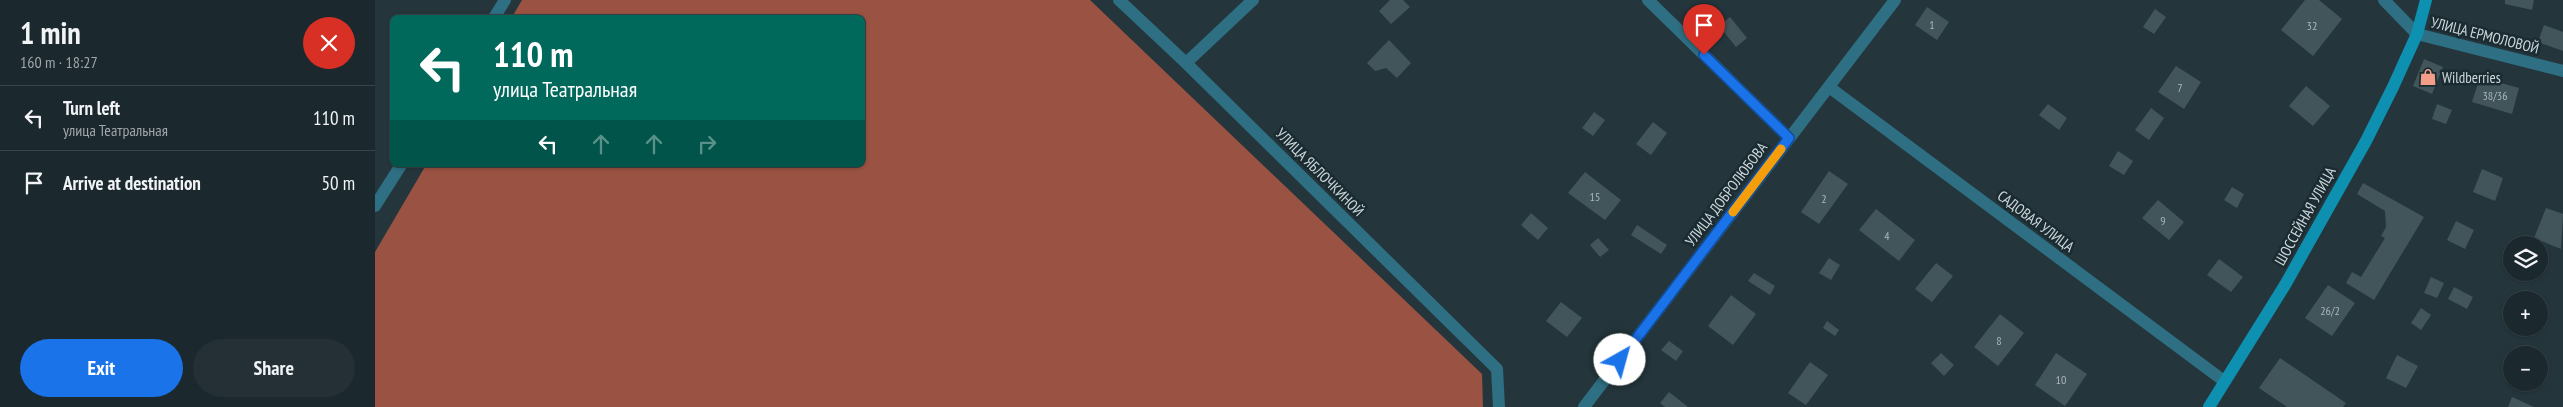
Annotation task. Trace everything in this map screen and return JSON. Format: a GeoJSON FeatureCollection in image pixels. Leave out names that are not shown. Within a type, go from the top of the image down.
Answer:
{"type":"FeatureCollection","features":[{"type":"Feature","properties":{"kind":"main road","name":"ШОССЕЙНАЯ УЛИЦА"},"geometry":{"type":"LineString","coordinates":[[2209,407],[2285,285],[2366,141],[2417,34],[2426,0]]}},
{"type":"Feature","properties":{"kind":"street"},"geometry":{"type":"LineString","coordinates":[[496,15],[505,0]]}},
{"type":"Feature","properties":{"kind":"street","name":"УЛИЦА ЯБЛОЧКИНОЙ"},"geometry":{"type":"LineString","coordinates":[[1119,0],[1186,62],[1497,369],[1499,407]]}},
{"type":"Feature","properties":{"kind":"street"},"geometry":{"type":"LineString","coordinates":[[1186,62],[1253,0]]}},
{"type":"Feature","properties":{"kind":"street"},"geometry":{"type":"LineString","coordinates":[[1648,0],[1789,138]]}},
{"type":"Feature","properties":{"kind":"street","name":"УЛИЦА ДОБРОЛЮБОВА"},"geometry":{"type":"LineString","coordinates":[[1584,407],[1895,0]]}},
{"type":"Feature","properties":{"kind":"street","name":"УЛИЦА ЕРМОЛОВОЙ"},"geometry":{"type":"LineString","coordinates":[[2384,0],[2417,34],[2563,71]]}},
{"type":"Feature","properties":{"kind":"street","name":"САДОВАЯ УЛИЦА"},"geometry":{"type":"LineString","coordinates":[[1829,87],[2224,381]]}},
{"type":"Feature","properties":{"kind":"street"},"geometry":{"type":"LineString","coordinates":[[375,206],[400,167]]}},
{"type":"Feature","properties":{"kind":"shaded area"},"geometry":{"type":"Polygon","coordinates":[[[522,0],[1090,0],[1482,374],[1483,407],[375,407],[375,252],[425,167],[865,167],[865,15],[513,15],[522,0]]]}},
{"type":"Feature","properties":{"kind":"building"},"geometry":{"type":"Polygon","coordinates":[[[1390,0],[1403,0],[1410,7],[1391,24],[1379,11],[1390,0]]]}},
{"type":"Feature","properties":{"kind":"building"},"geometry":{"type":"Polygon","coordinates":[[[2305,0],[2319,0],[2342,19],[2313,56],[2281,30],[2305,0]]]}},
{"type":"Feature","properties":{"kind":"building"},"geometry":{"type":"Polygon","coordinates":[[[2505,0],[2534,0],[2532,10],[2505,4],[2505,0]]]}},
{"type":"Feature","properties":{"kind":"building"},"geometry":{"type":"Polygon","coordinates":[[[1927,7],[1949,22],[1937,40],[1915,25],[1927,7]]]}},
{"type":"Feature","properties":{"kind":"building"},"geometry":{"type":"Polygon","coordinates":[[[2155,9],[2166,17],[2154,34],[2143,27],[2155,9]]]}},
{"type":"Feature","properties":{"kind":"building"},"geometry":{"type":"Polygon","coordinates":[[[1730,17],[1747,38],[1736,47],[1719,26],[1730,17]]]}},
{"type":"Feature","properties":{"kind":"building"},"geometry":{"type":"Polygon","coordinates":[[[2544,25],[2563,32],[2563,51],[2538,42],[2544,25]]]}},
{"type":"Feature","properties":{"kind":"building"},"geometry":{"type":"Polygon","coordinates":[[[1389,40],[1411,63],[1397,78],[1386,68],[1375,71],[1367,63],[1389,40]]]}},
{"type":"Feature","properties":{"kind":"building","name":"Wildberries"},"geometry":{"type":"Polygon","coordinates":[[[2424,59],[2443,67],[2432,94],[2413,86],[2424,59]]]}},
{"type":"Feature","properties":{"kind":"building"},"geometry":{"type":"Polygon","coordinates":[[[2176,66],[2201,82],[2184,109],[2158,92],[2176,66]]]}},
{"type":"Feature","properties":{"kind":"building"},"geometry":{"type":"Polygon","coordinates":[[[2480,77],[2519,88],[2512,114],[2472,102],[2480,77]]]}},
{"type":"Feature","properties":{"kind":"building"},"geometry":{"type":"Polygon","coordinates":[[[2306,86],[2330,106],[2313,126],[2289,106],[2306,86]]]}},
{"type":"Feature","properties":{"kind":"building"},"geometry":{"type":"Polygon","coordinates":[[[2048,104],[2067,118],[2059,130],[2039,115],[2048,104]]]}},
{"type":"Feature","properties":{"kind":"building"},"geometry":{"type":"Polygon","coordinates":[[[2437,104],[2452,110],[2446,124],[2432,119],[2437,104]]]}},
{"type":"Feature","properties":{"kind":"building"},"geometry":{"type":"Polygon","coordinates":[[[2151,108],[2164,118],[2149,140],[2135,130],[2151,108]]]}},
{"type":"Feature","properties":{"kind":"building"},"geometry":{"type":"Polygon","coordinates":[[[1594,112],[1605,120],[1593,136],[1582,128],[1594,112]]]}},
{"type":"Feature","properties":{"kind":"building"},"geometry":{"type":"Polygon","coordinates":[[[1653,122],[1667,133],[1651,155],[1636,144],[1653,122]]]}},
{"type":"Feature","properties":{"kind":"building"},"geometry":{"type":"Polygon","coordinates":[[[2118,151],[2133,161],[2124,175],[2109,166],[2118,151]]]}},
{"type":"Feature","properties":{"kind":"building"},"geometry":{"type":"Polygon","coordinates":[[[2482,169],[2503,178],[2495,201],[2473,192],[2482,169]]]}},
{"type":"Feature","properties":{"kind":"building"},"geometry":{"type":"Polygon","coordinates":[[[1829,171],[1848,184],[1819,224],[1801,212],[1829,171]]]}},
{"type":"Feature","properties":{"kind":"building"},"geometry":{"type":"Polygon","coordinates":[[[1585,172],[1621,200],[1605,220],[1568,193],[1585,172]]]}},
{"type":"Feature","properties":{"kind":"building"},"geometry":{"type":"Polygon","coordinates":[[[2363,183],[2424,217],[2374,300],[2346,283],[2352,272],[2361,277],[2385,238],[2381,236],[2386,227],[2385,211],[2357,194],[2363,183]]]}},
{"type":"Feature","properties":{"kind":"building"},"geometry":{"type":"Polygon","coordinates":[[[2232,187],[2244,194],[2237,208],[2224,200],[2232,187]]]}},
{"type":"Feature","properties":{"kind":"building"},"geometry":{"type":"Polygon","coordinates":[[[2158,200],[2184,222],[2169,240],[2142,218],[2158,200]]]}},
{"type":"Feature","properties":{"kind":"building"},"geometry":{"type":"Polygon","coordinates":[[[2546,208],[2563,214],[2561,249],[2548,244],[2548,236],[2535,236],[2546,208]]]}},
{"type":"Feature","properties":{"kind":"building"},"geometry":{"type":"Polygon","coordinates":[[[1876,209],[1915,240],[1899,261],[1859,230],[1876,209]]]}},
{"type":"Feature","properties":{"kind":"building"},"geometry":{"type":"Polygon","coordinates":[[[1531,213],[1548,228],[1538,240],[1521,225],[1531,213]]]}},
{"type":"Feature","properties":{"kind":"building"},"geometry":{"type":"Polygon","coordinates":[[[2456,221],[2474,230],[2465,249],[2447,240],[2456,221]]]}},
{"type":"Feature","properties":{"kind":"building"},"geometry":{"type":"Polygon","coordinates":[[[1637,225],[1667,245],[1661,254],[1631,235],[1637,225]]]}},
{"type":"Feature","properties":{"kind":"building"},"geometry":{"type":"Polygon","coordinates":[[[1598,238],[1609,250],[1600,257],[1590,245],[1598,238]]]}},
{"type":"Feature","properties":{"kind":"building"},"geometry":{"type":"Polygon","coordinates":[[[1829,258],[1840,265],[1831,280],[1819,273],[1829,258]]]}},
{"type":"Feature","properties":{"kind":"building"},"geometry":{"type":"Polygon","coordinates":[[[2219,259],[2243,277],[2231,292],[2207,275],[2219,259]]]}},
{"type":"Feature","properties":{"kind":"building"},"geometry":{"type":"Polygon","coordinates":[[[1936,263],[1953,276],[1932,302],[1915,289],[1936,263]]]}},
{"type":"Feature","properties":{"kind":"building"},"geometry":{"type":"Polygon","coordinates":[[[1754,273],[1775,286],[1770,295],[1748,281],[1754,273]]]}},
{"type":"Feature","properties":{"kind":"building"},"geometry":{"type":"Polygon","coordinates":[[[2431,277],[2444,283],[2437,298],[2424,293],[2431,277]]]}},
{"type":"Feature","properties":{"kind":"building"},"geometry":{"type":"Polygon","coordinates":[[[2328,285],[2355,303],[2332,336],[2305,318],[2328,285]]]}},
{"type":"Feature","properties":{"kind":"building"},"geometry":{"type":"Polygon","coordinates":[[[2454,287],[2473,297],[2467,309],[2448,299],[2454,287]]]}},
{"type":"Feature","properties":{"kind":"building"},"geometry":{"type":"Polygon","coordinates":[[[1731,295],[1756,314],[1733,345],[1708,326],[1731,295]]]}},
{"type":"Feature","properties":{"kind":"building"},"geometry":{"type":"Polygon","coordinates":[[[1561,302],[1582,318],[1567,337],[1546,321],[1561,302]]]}},
{"type":"Feature","properties":{"kind":"building"},"geometry":{"type":"Polygon","coordinates":[[[2421,308],[2431,315],[2421,330],[2411,323],[2421,308]]]}},
{"type":"Feature","properties":{"kind":"building"},"geometry":{"type":"Polygon","coordinates":[[[2000,314],[2024,333],[1998,366],[1974,347],[2000,314]]]}},
{"type":"Feature","properties":{"kind":"building"},"geometry":{"type":"Polygon","coordinates":[[[1827,321],[1839,330],[1835,336],[1823,328],[1827,321]]]}},
{"type":"Feature","properties":{"kind":"building"},"geometry":{"type":"Polygon","coordinates":[[[1669,341],[1683,351],[1676,361],[1661,350],[1669,341]]]}},
{"type":"Feature","properties":{"kind":"building"},"geometry":{"type":"Polygon","coordinates":[[[1941,353],[1954,365],[1944,376],[1931,363],[1941,353]]]}},
{"type":"Feature","properties":{"kind":"building"},"geometry":{"type":"Polygon","coordinates":[[[2056,353],[2087,374],[2065,406],[2035,385],[2056,353]]]}},
{"type":"Feature","properties":{"kind":"building"},"geometry":{"type":"Polygon","coordinates":[[[2397,355],[2418,366],[2406,388],[2386,378],[2397,355]]]}},
{"type":"Feature","properties":{"kind":"building"},"geometry":{"type":"Polygon","coordinates":[[[2280,358],[2346,403],[2343,407],[2287,407],[2259,388],[2280,358]]]}},
{"type":"Feature","properties":{"kind":"building"},"geometry":{"type":"Polygon","coordinates":[[[1810,362],[1828,375],[1806,405],[1788,393],[1810,362]]]}},
{"type":"Feature","properties":{"kind":"building"},"geometry":{"type":"Polygon","coordinates":[[[1669,392],[1688,407],[1665,407],[1660,403],[1669,392]]]}},
{"type":"Feature","properties":{"kind":"building"},"geometry":{"type":"Polygon","coordinates":[[[2512,397],[2534,407],[2508,407],[2512,397]]]}},
{"type":"Feature","properties":{"kind":"slow traffic"},"geometry":{"type":"LineString","coordinates":[[1733,212],[1781,149]]}},
{"type":"Feature","properties":{"kind":"place","name":"Wildberries"},"geometry":{"type":"Point","coordinates":[2428,77]}},
{"type":"Feature","properties":{"kind":"route"},"geometry":{"type":"LineString","coordinates":[[1620,360],[1789,138],[1704,55]]}}]}
